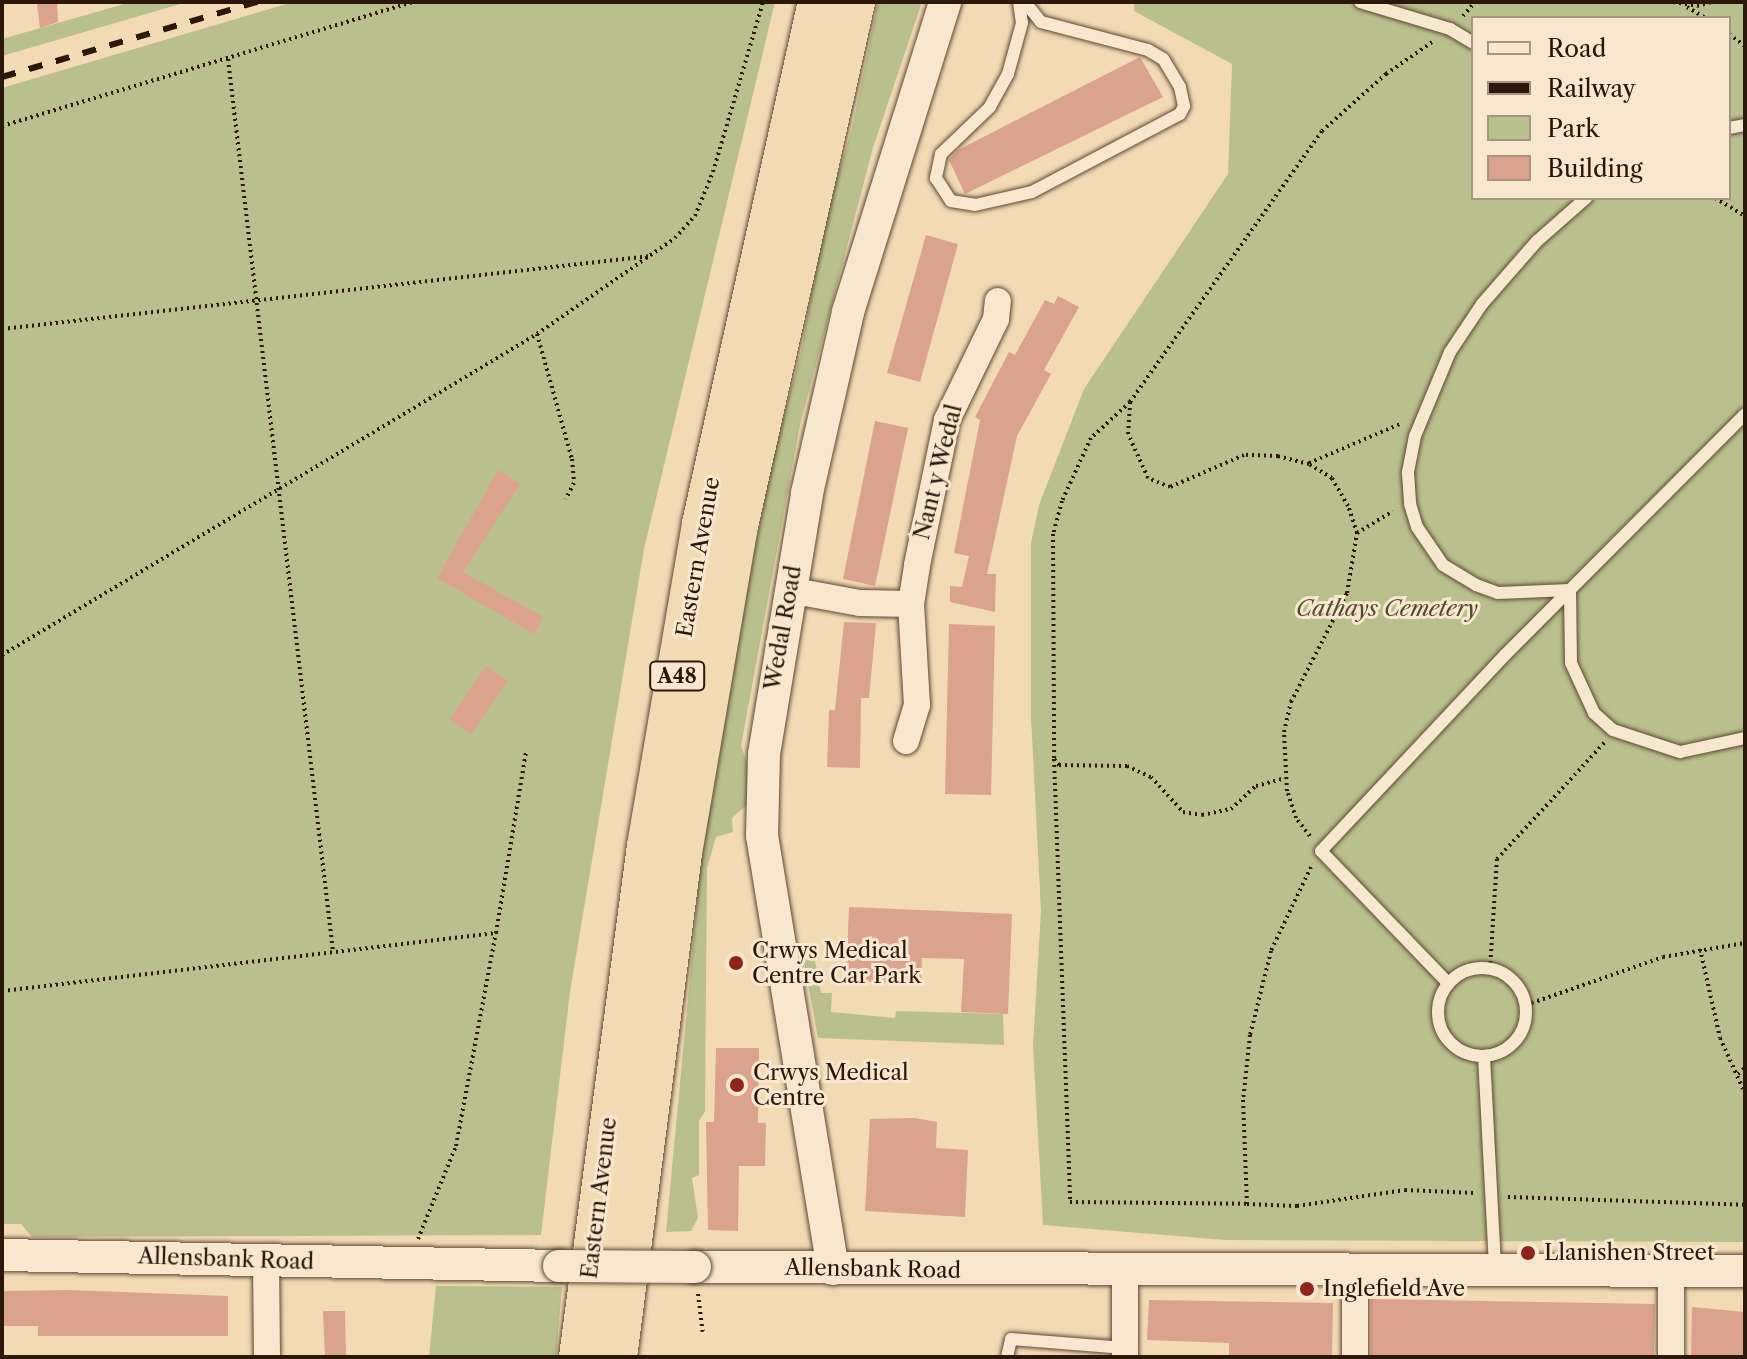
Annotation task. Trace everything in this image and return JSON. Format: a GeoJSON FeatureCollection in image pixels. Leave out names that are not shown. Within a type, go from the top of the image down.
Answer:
{"type":"FeatureCollection","features":[{"type":"Feature","properties":{"kind":"highway","name":"Eastern Avenue"},"geometry":{"type":"LineString","coordinates":[[580,1357],[648,846],[703,524],[819,2]]}},
{"type":"Feature","properties":{"kind":"highway","name":"Eastern Avenue"},"geometry":{"type":"LineString","coordinates":[[616,1357],[644,1116],[681,853],[736,530],[854,2]]}},
{"type":"Feature","properties":{"kind":"highway"},"geometry":{"type":"LineString","coordinates":[[639,1357],[649,1205],[644,1116]]}},
{"type":"Feature","properties":{"kind":"street","name":"Wedal Road"},"geometry":{"type":"LineString","coordinates":[[833,1269],[761,819],[767,722],[789,590],[848,312],[945,2]]}},
{"type":"Feature","properties":{"kind":"street","name":"Nant y Wedal"},"geometry":{"type":"LineString","coordinates":[[906,741],[917,705],[911,604],[947,420],[996,319],[998,301]]}},
{"type":"Feature","properties":{"kind":"street"},"geometry":{"type":"LineString","coordinates":[[789,590],[860,603],[911,604]]}},
{"type":"Feature","properties":{"kind":"street","name":"Allensbank Road"},"geometry":{"type":"LineString","coordinates":[[2,1255],[833,1269],[1125,1267],[1745,1271]]}},
{"type":"Feature","properties":{"kind":"street"},"geometry":{"type":"LineString","coordinates":[[266,1260],[267,1357]]}},
{"type":"Feature","properties":{"kind":"street"},"geometry":{"type":"LineString","coordinates":[[1125,1267],[1125,1352]]}},
{"type":"Feature","properties":{"kind":"street"},"geometry":{"type":"LineString","coordinates":[[1355,1268],[1355,1357]]}},
{"type":"Feature","properties":{"kind":"street"},"geometry":{"type":"LineString","coordinates":[[1671,1271],[1671,1357]]}},
{"type":"Feature","properties":{"kind":"lane"},"geometry":{"type":"LineString","coordinates":[[1022,2],[1041,22],[1104,41],[1127,42],[1156,55],[1180,87],[1184,106],[1180,114],[1032,192],[975,205],[951,201],[936,178],[941,154],[990,107],[1008,74],[1022,23],[1022,2]]}},
{"type":"Feature","properties":{"kind":"lane"},"geometry":{"type":"LineString","coordinates":[[1360,2],[1450,29],[1471,42]]}},
{"type":"Feature","properties":{"kind":"lane"},"geometry":{"type":"LineString","coordinates":[[1570,590],[1498,593],[1476,585],[1443,565],[1417,527],[1410,504],[1408,473],[1421,416],[1450,352],[1482,304],[1537,241],[1584,200]]}},
{"type":"Feature","properties":{"kind":"lane"},"geometry":{"type":"LineString","coordinates":[[1448,983],[1321,851],[1570,590],[1745,414]]}},
{"type":"Feature","properties":{"kind":"lane"},"geometry":{"type":"LineString","coordinates":[[1570,590],[1571,663],[1594,713],[1613,730],[1680,752],[1745,738]]}},
{"type":"Feature","properties":{"kind":"lane"},"geometry":{"type":"LineString","coordinates":[[1490,969],[1513,980],[1526,1005],[1522,1031],[1507,1048],[1484,1056],[1457,1048],[1442,1031],[1439,1003],[1448,983],[1464,972],[1490,969]]}},
{"type":"Feature","properties":{"kind":"lane"},"geometry":{"type":"LineString","coordinates":[[1484,1056],[1495,1268]]}},
{"type":"Feature","properties":{"kind":"lane"},"geometry":{"type":"LineString","coordinates":[[1007,1357],[1011,1339],[1125,1352]]}},
{"type":"Feature","properties":{"kind":"path"},"geometry":{"type":"LineString","coordinates":[[2,126],[414,2]]}},
{"type":"Feature","properties":{"kind":"path"},"geometry":{"type":"LineString","coordinates":[[2,655],[537,334],[653,256],[695,216],[763,2]]}},
{"type":"Feature","properties":{"kind":"path"},"geometry":{"type":"LineString","coordinates":[[1475,2],[1450,29],[1386,74],[1322,131],[1130,402],[1091,438],[1062,501],[1053,534],[1054,759],[1070,1202],[1297,1206],[1405,1190],[1492,1194],[1520,1199],[1745,1205]]}},
{"type":"Feature","properties":{"kind":"path"},"geometry":{"type":"LineString","coordinates":[[1673,2],[1702,16]]}},
{"type":"Feature","properties":{"kind":"path"},"geometry":{"type":"LineString","coordinates":[[1686,6],[1712,2]]}},
{"type":"Feature","properties":{"kind":"path"},"geometry":{"type":"LineString","coordinates":[[228,59],[333,951]]}},
{"type":"Feature","properties":{"kind":"path"},"geometry":{"type":"LineString","coordinates":[[1718,200],[1745,216]]}},
{"type":"Feature","properties":{"kind":"path"},"geometry":{"type":"LineString","coordinates":[[2,329],[653,256]]}},
{"type":"Feature","properties":{"kind":"path"},"geometry":{"type":"LineString","coordinates":[[537,334],[572,459],[574,483],[566,499]]}},
{"type":"Feature","properties":{"kind":"path"},"geometry":{"type":"LineString","coordinates":[[1130,402],[1128,434],[1135,458],[1148,478],[1170,487],[1244,455],[1278,456],[1309,464],[1332,478],[1357,533],[1347,593],[1291,702],[1284,732],[1285,778],[1296,818],[1321,851],[1296,890],[1271,951],[1250,1035],[1243,1100],[1247,1204]]}},
{"type":"Feature","properties":{"kind":"path"},"geometry":{"type":"LineString","coordinates":[[1309,464],[1421,416]]}},
{"type":"Feature","properties":{"kind":"path"},"geometry":{"type":"LineString","coordinates":[[1357,533],[1410,504]]}},
{"type":"Feature","properties":{"kind":"path"},"geometry":{"type":"LineString","coordinates":[[1490,969],[1497,859],[1613,730]]}},
{"type":"Feature","properties":{"kind":"path"},"geometry":{"type":"LineString","coordinates":[[418,1240],[456,1146],[526,752]]}},
{"type":"Feature","properties":{"kind":"path"},"geometry":{"type":"LineString","coordinates":[[1054,759],[1059,765],[1127,766],[1151,777],[1183,812],[1202,815],[1231,809],[1256,786],[1285,778]]}},
{"type":"Feature","properties":{"kind":"path"},"geometry":{"type":"LineString","coordinates":[[2,991],[496,933]]}},
{"type":"Feature","properties":{"kind":"path"},"geometry":{"type":"LineString","coordinates":[[1526,1005],[1700,949],[1745,943]]}},
{"type":"Feature","properties":{"kind":"path"},"geometry":{"type":"LineString","coordinates":[[1700,949],[1720,1038],[1745,1093]]}},
{"type":"Feature","properties":{"kind":"path"},"geometry":{"type":"LineString","coordinates":[[1738,1074],[1745,1068]]}},
{"type":"Feature","properties":{"kind":"path"},"geometry":{"type":"LineString","coordinates":[[695,1267],[703,1332]]}},
{"type":"Feature","properties":{"kind":"green space"},"geometry":{"type":"Polygon","coordinates":[[[131,2],[187,2],[2,56],[2,39],[131,2]]]}},
{"type":"Feature","properties":{"kind":"green space"},"geometry":{"type":"Polygon","coordinates":[[[293,2],[775,2],[644,549],[570,992],[541,1235],[32,1237],[21,1224],[2,1224],[2,88],[293,2]]]}},
{"type":"Feature","properties":{"kind":"green space"},"geometry":{"type":"Polygon","coordinates":[[[878,2],[922,2],[873,148],[800,425],[741,746],[750,771],[750,802],[732,818],[733,832],[716,837],[707,868],[705,1111],[699,1121],[699,1175],[692,1178],[698,1218],[691,1231],[666,1232],[701,859],[730,672],[773,457],[801,352],[824,222],[852,128],[878,2]]]}},
{"type":"Feature","properties":{"kind":"green space","name":"Cathays Cemetery"},"geometry":{"type":"Polygon","coordinates":[[[1134,2],[1745,2],[1745,1242],[1225,1240],[1043,1225],[1033,1046],[1041,911],[1031,717],[1031,543],[1039,505],[1084,389],[1228,174],[1232,64],[1134,11],[1134,2]]]}},
{"type":"Feature","properties":{"kind":"green space"},"geometry":{"type":"Polygon","coordinates":[[[813,950],[821,993],[832,993],[831,1012],[895,1018],[896,1011],[1003,1014],[1004,1045],[818,1038],[803,957],[813,950]]]}},
{"type":"Feature","properties":{"kind":"green space"},"geometry":{"type":"Polygon","coordinates":[[[436,1286],[562,1287],[556,1357],[429,1357],[436,1286]]]}},
{"type":"Feature","properties":{"kind":"building"},"geometry":{"type":"Polygon","coordinates":[[[57,2],[58,22],[40,28],[37,3],[57,2]]]}},
{"type":"Feature","properties":{"kind":"building"},"geometry":{"type":"Polygon","coordinates":[[[1140,57],[1163,97],[965,194],[949,160],[958,150],[1140,57]]]}},
{"type":"Feature","properties":{"kind":"building"},"geometry":{"type":"Polygon","coordinates":[[[926,235],[958,244],[920,382],[887,373],[926,235]]]}},
{"type":"Feature","properties":{"kind":"building"},"geometry":{"type":"Polygon","coordinates":[[[1058,296],[1079,307],[1044,370],[1051,374],[1017,436],[987,574],[996,574],[995,612],[950,602],[950,586],[962,587],[969,556],[954,553],[980,420],[975,417],[1009,352],[1015,355],[1045,300],[1054,304],[1058,296]]]}},
{"type":"Feature","properties":{"kind":"building"},"geometry":{"type":"Polygon","coordinates":[[[875,421],[908,428],[875,586],[843,579],[875,421]]]}},
{"type":"Feature","properties":{"kind":"building"},"geometry":{"type":"Polygon","coordinates":[[[498,470],[520,484],[463,572],[543,617],[534,634],[437,578],[498,470]]]}},
{"type":"Feature","properties":{"kind":"building"},"geometry":{"type":"Polygon","coordinates":[[[844,622],[876,623],[869,698],[861,698],[860,768],[827,767],[829,710],[835,710],[844,622]]]}},
{"type":"Feature","properties":{"kind":"building"},"geometry":{"type":"Polygon","coordinates":[[[949,624],[995,626],[991,795],[945,794],[949,624]]]}},
{"type":"Feature","properties":{"kind":"building"},"geometry":{"type":"Polygon","coordinates":[[[486,666],[508,681],[471,734],[450,719],[486,666]]]}},
{"type":"Feature","properties":{"kind":"building"},"geometry":{"type":"Polygon","coordinates":[[[849,907],[1012,914],[1008,1014],[961,1012],[964,959],[922,958],[921,984],[846,981],[849,907]]]}},
{"type":"Feature","properties":{"kind":"building","name":"Crwys Medical Centre"},"geometry":{"type":"Polygon","coordinates":[[[716,1048],[759,1048],[758,1123],[766,1123],[765,1166],[739,1166],[738,1231],[708,1230],[706,1122],[714,1122],[716,1048]]]}},
{"type":"Feature","properties":{"kind":"building"},"geometry":{"type":"Polygon","coordinates":[[[915,1118],[937,1122],[936,1148],[968,1150],[965,1217],[865,1211],[870,1119],[915,1118]]]}},
{"type":"Feature","properties":{"kind":"building"},"geometry":{"type":"Polygon","coordinates":[[[69,1290],[228,1296],[228,1336],[38,1336],[38,1326],[2,1326],[2,1291],[69,1290]]]}},
{"type":"Feature","properties":{"kind":"building"},"geometry":{"type":"Polygon","coordinates":[[[1371,1299],[1655,1304],[1654,1357],[1371,1357],[1371,1299]]]}},
{"type":"Feature","properties":{"kind":"building"},"geometry":{"type":"Polygon","coordinates":[[[1149,1300],[1333,1303],[1332,1357],[1229,1357],[1229,1343],[1147,1340],[1149,1300]]]}},
{"type":"Feature","properties":{"kind":"building"},"geometry":{"type":"Polygon","coordinates":[[[1692,1307],[1745,1312],[1745,1357],[1691,1357],[1692,1307]]]}},
{"type":"Feature","properties":{"kind":"building"},"geometry":{"type":"Polygon","coordinates":[[[323,1311],[345,1311],[346,1357],[325,1357],[323,1311]]]}},
{"type":"Feature","properties":{"kind":"railway"},"geometry":{"type":"LineString","coordinates":[[2,77],[257,2]]}},
{"type":"Feature","properties":{"kind":"place","name":"Crwys Medical Centre Car Park"},"geometry":{"type":"Point","coordinates":[736,963]}},
{"type":"Feature","properties":{"kind":"place","name":"Crwys Medical Centre"},"geometry":{"type":"Point","coordinates":[737,1085]}},
{"type":"Feature","properties":{"kind":"place","name":"Llanishen Street"},"geometry":{"type":"Point","coordinates":[1528,1253]}},
{"type":"Feature","properties":{"kind":"place","name":"Inglefield Ave"},"geometry":{"type":"Point","coordinates":[1307,1289]}}]}
